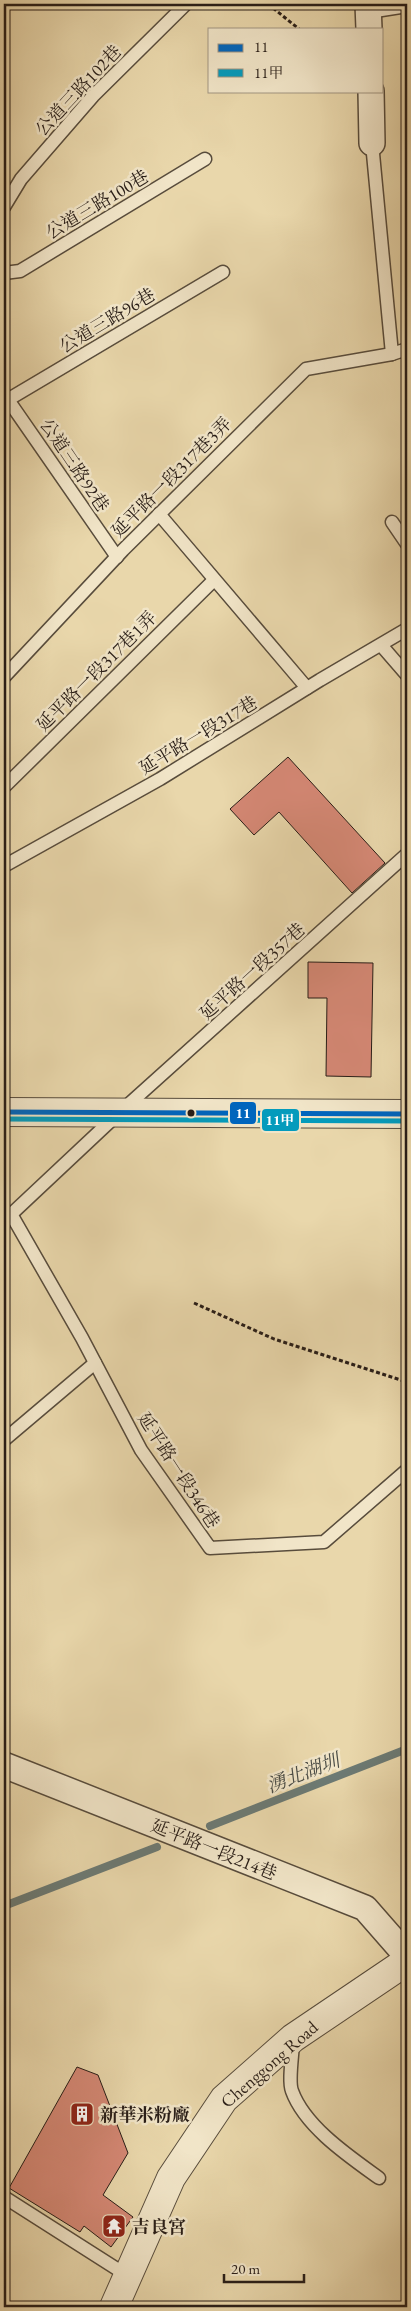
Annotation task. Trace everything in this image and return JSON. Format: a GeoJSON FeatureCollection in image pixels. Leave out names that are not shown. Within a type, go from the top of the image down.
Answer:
{"type":"FeatureCollection","features":[{"type":"Feature","properties":{"kind":"street"},"geometry":{"type":"LineString","coordinates":[[371,92],[372,143]]}},
{"type":"Feature","properties":{"kind":"street"},"geometry":{"type":"LineString","coordinates":[[4,1112],[407,1114]]}},
{"type":"Feature","properties":{"kind":"street","name":"延平路一段214巷"},"geometry":{"type":"LineString","coordinates":[[4,1765],[365,1908],[407,1956]]}},
{"type":"Feature","properties":{"kind":"street","name":"Chenggong Road"},"geometry":{"type":"LineString","coordinates":[[114,2307],[171,2178],[224,2099],[294,2038],[407,1961]]}},
{"type":"Feature","properties":{"kind":"lane","name":"公道三路102巷"},"geometry":{"type":"LineString","coordinates":[[4,207],[21,179],[93,96],[186,4]]}},
{"type":"Feature","properties":{"kind":"lane"},"geometry":{"type":"LineString","coordinates":[[369,15],[407,6]]}},
{"type":"Feature","properties":{"kind":"lane"},"geometry":{"type":"LineString","coordinates":[[372,143],[392,354]]}},
{"type":"Feature","properties":{"kind":"lane","name":"公道三路100巷"},"geometry":{"type":"LineString","coordinates":[[4,272],[20,271],[205,159]]}},
{"type":"Feature","properties":{"kind":"lane","name":"公道三路96巷"},"geometry":{"type":"LineString","coordinates":[[6,396],[223,272]]}},
{"type":"Feature","properties":{"kind":"lane","name":"延平路一段317巷3弄"},"geometry":{"type":"LineString","coordinates":[[4,677],[117,556],[306,369],[407,350]]}},
{"type":"Feature","properties":{"kind":"lane","name":"公道三路92巷"},"geometry":{"type":"LineString","coordinates":[[6,396],[117,556]]}},
{"type":"Feature","properties":{"kind":"lane"},"geometry":{"type":"LineString","coordinates":[[159,514],[307,688]]}},
{"type":"Feature","properties":{"kind":"lane"},"geometry":{"type":"LineString","coordinates":[[392,522],[407,544]]}},
{"type":"Feature","properties":{"kind":"lane","name":"延平路一段317巷1弄"},"geometry":{"type":"LineString","coordinates":[[4,787],[214,580]]}},
{"type":"Feature","properties":{"kind":"lane","name":"延平路一段317巷"},"geometry":{"type":"LineString","coordinates":[[4,866],[160,779],[407,629]]}},
{"type":"Feature","properties":{"kind":"lane"},"geometry":{"type":"LineString","coordinates":[[381,644],[407,675]]}},
{"type":"Feature","properties":{"kind":"lane","name":"延平路一段357巷"},"geometry":{"type":"LineString","coordinates":[[8,1217],[119,1113],[407,854]]}},
{"type":"Feature","properties":{"kind":"lane","name":"延平路一段346巷"},"geometry":{"type":"LineString","coordinates":[[8,1217],[95,1363],[140,1450],[210,1548],[324,1542],[407,1470]]}},
{"type":"Feature","properties":{"kind":"lane"},"geometry":{"type":"LineString","coordinates":[[4,1440],[95,1363]]}},
{"type":"Feature","properties":{"kind":"lane"},"geometry":{"type":"LineString","coordinates":[[294,2038],[291,2090],[304,2112],[337,2147],[379,2178]]}},
{"type":"Feature","properties":{"kind":"lane"},"geometry":{"type":"LineString","coordinates":[[4,2197],[128,2276]]}},
{"type":"Feature","properties":{"kind":"path"},"geometry":{"type":"LineString","coordinates":[[268,4],[297,28]]}},
{"type":"Feature","properties":{"kind":"path"},"geometry":{"type":"LineString","coordinates":[[194,1303],[274,1339],[407,1382]]}},
{"type":"Feature","properties":{"kind":"building"},"geometry":{"type":"Polygon","coordinates":[[[288,757],[385,863],[352,893],[279,812],[254,835],[230,809],[288,757]]]}},
{"type":"Feature","properties":{"kind":"building"},"geometry":{"type":"Polygon","coordinates":[[[308,962],[373,963],[371,1077],[326,1076],[327,998],[308,998],[308,962]]]}},
{"type":"Feature","properties":{"kind":"building","name":"新華米粉廠"},"geometry":{"type":"Polygon","coordinates":[[[77,2067],[98,2075],[128,2153],[103,2195],[133,2217],[111,2247],[84,2226],[80,2232],[9,2188],[77,2067]]]}},
{"type":"Feature","properties":{"kind":"waterway","name":"湧北湖圳"},"geometry":{"type":"LineString","coordinates":[[210,1826],[407,1749]]}},
{"type":"Feature","properties":{"kind":"waterway","name":"湧北湖圳"},"geometry":{"type":"LineString","coordinates":[[4,1906],[157,1847]]}},
{"type":"Feature","properties":{"kind":"transit line","name":"11"},"geometry":{"type":"LineString","coordinates":[[4,1112],[407,1114]]}},
{"type":"Feature","properties":{"kind":"transit line","name":"11甲"},"geometry":{"type":"LineString","coordinates":[[4,1119],[407,1121]]}},
{"type":"Feature","properties":{"kind":"place","name":"新華米粉廠"},"geometry":{"type":"Point","coordinates":[82,2114]}},
{"type":"Feature","properties":{"kind":"place","name":"吉良宮"},"geometry":{"type":"Point","coordinates":[114,2226]}}]}
